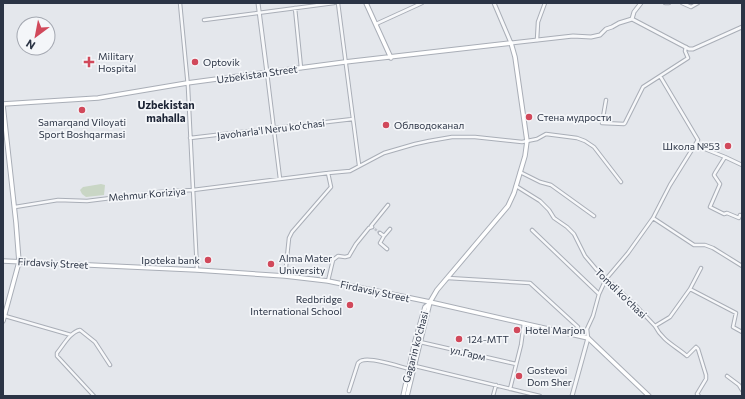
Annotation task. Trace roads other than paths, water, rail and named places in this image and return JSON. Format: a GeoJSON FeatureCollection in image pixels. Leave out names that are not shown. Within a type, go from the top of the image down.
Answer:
{"type":"FeatureCollection","features":[{"type":"Feature","properties":{"kind":"main road"},"geometry":{"type":"LineString","coordinates":[[366,3],[391,58]]}},
{"type":"Feature","properties":{"kind":"main road","name":"Uzbekistan Street"},"geometry":{"type":"LineString","coordinates":[[3,104],[94,98],[187,83],[345,62],[391,58],[511,43]]}},
{"type":"Feature","properties":{"kind":"main road"},"geometry":{"type":"LineString","coordinates":[[408,396],[430,302],[438,290],[508,206],[512,199],[525,156],[527,141],[515,57],[511,43]]}},
{"type":"Feature","properties":{"kind":"main road"},"geometry":{"type":"LineString","coordinates":[[3,104],[15,207],[19,262],[3,321]]}},
{"type":"Feature","properties":{"kind":"main road","name":"Firdavsiy Street"},"geometry":{"type":"LineString","coordinates":[[3,261],[197,270],[285,276],[328,281],[430,302],[588,338],[649,396]]}},
{"type":"Feature","properties":{"kind":"main road","name":"Gagarin ko'chasi"},"geometry":{"type":"LineString","coordinates":[[403,396],[425,307],[430,302]]}},
{"type":"Feature","properties":{"kind":"street"},"geometry":{"type":"LineString","coordinates":[[180,3],[187,83],[197,270]]}},
{"type":"Feature","properties":{"kind":"street"},"geometry":{"type":"LineString","coordinates":[[258,3],[280,179]]}},
{"type":"Feature","properties":{"kind":"street"},"geometry":{"type":"LineString","coordinates":[[204,20],[334,3]]}},
{"type":"Feature","properties":{"kind":"street"},"geometry":{"type":"LineString","coordinates":[[338,3],[359,166]]}},
{"type":"Feature","properties":{"kind":"street"},"geometry":{"type":"LineString","coordinates":[[376,24],[422,3]]}},
{"type":"Feature","properties":{"kind":"street"},"geometry":{"type":"LineString","coordinates":[[494,3],[511,43],[573,36],[591,37],[600,35],[606,29],[619,23],[632,20],[693,49],[742,27]]}},
{"type":"Feature","properties":{"kind":"street"},"geometry":{"type":"LineString","coordinates":[[537,40],[538,22],[545,3]]}},
{"type":"Feature","properties":{"kind":"street"},"geometry":{"type":"LineString","coordinates":[[632,20],[634,12],[642,3]]}},
{"type":"Feature","properties":{"kind":"street"},"geometry":{"type":"LineString","coordinates":[[682,3],[691,7],[698,3]]}},
{"type":"Feature","properties":{"kind":"street"},"geometry":{"type":"LineString","coordinates":[[295,8],[301,68]]}},
{"type":"Feature","properties":{"kind":"street"},"geometry":{"type":"LineString","coordinates":[[606,100],[602,123],[624,124],[643,87],[688,58],[685,51],[686,47]]}},
{"type":"Feature","properties":{"kind":"street"},"geometry":{"type":"LineString","coordinates":[[572,396],[588,338],[587,329],[599,294],[606,279],[628,253],[653,218],[670,185],[698,140],[660,76]]}},
{"type":"Feature","properties":{"kind":"street","name":"Javoharla'l Neru ko'chasi"},"geometry":{"type":"LineString","coordinates":[[190,138],[353,119]]}},
{"type":"Feature","properties":{"kind":"street"},"geometry":{"type":"LineString","coordinates":[[527,141],[537,139],[546,134],[577,138],[585,141],[594,147],[621,182]]}},
{"type":"Feature","properties":{"kind":"street","name":"Mehmur Koriziya"},"geometry":{"type":"LineString","coordinates":[[15,207],[58,200],[87,201],[117,196],[193,190],[350,171],[384,153],[415,144],[452,138],[475,136],[518,142],[527,141]]}},
{"type":"Feature","properties":{"kind":"street"},"geometry":{"type":"LineString","coordinates":[[695,145],[742,165]]}},
{"type":"Feature","properties":{"kind":"street"},"geometry":{"type":"LineString","coordinates":[[725,157],[714,175],[720,184],[710,207],[724,214],[728,213],[739,218],[740,215],[742,216]]}},
{"type":"Feature","properties":{"kind":"street"},"geometry":{"type":"LineString","coordinates":[[520,171],[540,182],[551,185],[594,216]]}},
{"type":"Feature","properties":{"kind":"street"},"geometry":{"type":"LineString","coordinates":[[285,276],[289,238],[292,232],[331,187],[328,173]]}},
{"type":"Feature","properties":{"kind":"street","name":"Tomdi ko'chasi"},"geometry":{"type":"LineString","coordinates":[[516,186],[540,201],[549,210],[554,218],[574,234],[585,256],[596,269],[655,326],[670,317],[690,289],[701,268]]}},
{"type":"Feature","properties":{"kind":"street"},"geometry":{"type":"LineString","coordinates":[[328,281],[333,260],[338,256],[349,256],[356,244],[372,227],[388,205]]}},
{"type":"Feature","properties":{"kind":"street"},"geometry":{"type":"LineString","coordinates":[[653,218],[694,245],[705,245],[713,248],[742,266]]}},
{"type":"Feature","properties":{"kind":"street"},"geometry":{"type":"LineString","coordinates":[[387,249],[380,243],[390,229]]}},
{"type":"Feature","properties":{"kind":"street"},"geometry":{"type":"LineString","coordinates":[[532,230],[599,294]]}},
{"type":"Feature","properties":{"kind":"street"},"geometry":{"type":"LineString","coordinates":[[380,233],[384,236]]}},
{"type":"Feature","properties":{"kind":"street"},"geometry":{"type":"LineString","coordinates":[[448,278],[530,283],[578,327],[576,335]]}},
{"type":"Feature","properties":{"kind":"street"},"geometry":{"type":"LineString","coordinates":[[690,289],[736,313],[733,327],[742,332]]}},
{"type":"Feature","properties":{"kind":"street"},"geometry":{"type":"LineString","coordinates":[[4,316],[72,335]]}},
{"type":"Feature","properties":{"kind":"street"},"geometry":{"type":"LineString","coordinates":[[510,389],[524,323]]}},
{"type":"Feature","properties":{"kind":"street"},"geometry":{"type":"LineString","coordinates":[[655,326],[659,334],[665,340],[672,343],[687,356],[696,347],[698,349],[706,375],[706,379],[698,394],[699,396]]}},
{"type":"Feature","properties":{"kind":"street"},"geometry":{"type":"LineString","coordinates":[[94,396],[57,356],[57,353],[77,330],[80,330],[95,342],[110,365]]}},
{"type":"Feature","properties":{"kind":"street","name":"ул.Гарм"},"geometry":{"type":"LineString","coordinates":[[420,342],[516,364]]}},
{"type":"Feature","properties":{"kind":"street"},"geometry":{"type":"LineString","coordinates":[[349,391],[358,363],[362,360],[387,363],[409,369]]}},
{"type":"Feature","properties":{"kind":"street"},"geometry":{"type":"LineString","coordinates":[[414,366],[540,396]]}},
{"type":"Feature","properties":{"kind":"street"},"geometry":{"type":"LineString","coordinates":[[727,376],[739,385],[742,390]]}},
{"type":"Feature","properties":{"kind":"street"},"geometry":{"type":"LineString","coordinates":[[493,396],[496,385]]}},
{"type":"Feature","properties":{"kind":"tunnel"},"geometry":{"type":"LineString","coordinates":[[372,227],[380,233]]}},
{"type":"Feature","properties":{"kind":"place","name":"Military Hospital"},"geometry":{"type":"Point","coordinates":[89,62]}},
{"type":"Feature","properties":{"kind":"place","name":"Optovik"},"geometry":{"type":"Point","coordinates":[195,62]}},
{"type":"Feature","properties":{"kind":"place","name":"Samarqand Viloyati Sport Boshqarmasi"},"geometry":{"type":"Point","coordinates":[82,110]}},
{"type":"Feature","properties":{"kind":"place","name":"Стена мудрости"},"geometry":{"type":"Point","coordinates":[529,117]}},
{"type":"Feature","properties":{"kind":"place","name":"Облводоканал"},"geometry":{"type":"Point","coordinates":[386,125]}},
{"type":"Feature","properties":{"kind":"place","name":"Школа №53"},"geometry":{"type":"Point","coordinates":[728,146]}},
{"type":"Feature","properties":{"kind":"place","name":"Ipoteka bank"},"geometry":{"type":"Point","coordinates":[208,260]}},
{"type":"Feature","properties":{"kind":"place","name":"Alma Mater University"},"geometry":{"type":"Point","coordinates":[271,264]}},
{"type":"Feature","properties":{"kind":"place","name":"Redbridge International School"},"geometry":{"type":"Point","coordinates":[350,305]}},
{"type":"Feature","properties":{"kind":"place","name":"Hotel Marjon"},"geometry":{"type":"Point","coordinates":[517,330]}},
{"type":"Feature","properties":{"kind":"place","name":"124-MTT"},"geometry":{"type":"Point","coordinates":[459,339]}},
{"type":"Feature","properties":{"kind":"place","name":"Gostevoi Dom Sher"},"geometry":{"type":"Point","coordinates":[519,376]}},
{"type":"Feature","properties":{"kind":"district","name":"Uzbekistan mahalla"},"geometry":{"type":"Point","coordinates":[166,110]}}]}
